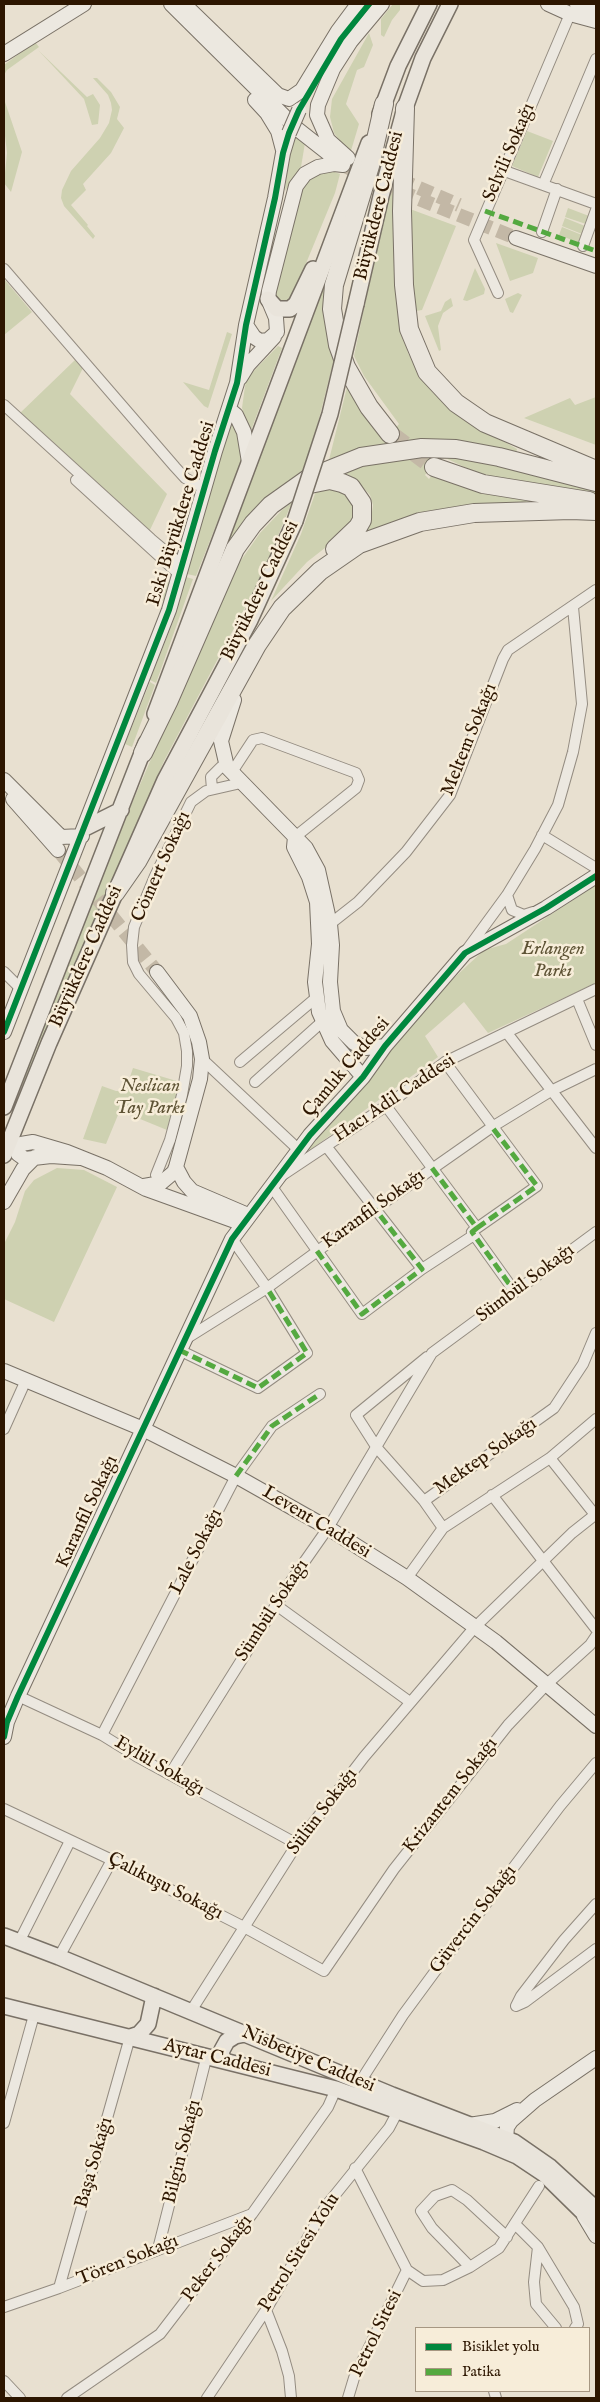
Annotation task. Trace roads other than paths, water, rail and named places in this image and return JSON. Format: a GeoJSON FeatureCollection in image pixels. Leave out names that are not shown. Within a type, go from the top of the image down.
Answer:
{"type":"FeatureCollection","features":[{"type":"Feature","properties":{"kind":"highway"},"geometry":{"type":"LineString","coordinates":[[384,104],[370,166],[334,285],[332,309],[338,345],[346,367],[369,406],[390,434]]}},
{"type":"Feature","properties":{"kind":"highway"},"geometry":{"type":"LineString","coordinates":[[405,108],[402,211],[404,285],[409,329],[423,365],[444,392],[485,424],[596,470]]}},
{"type":"Feature","properties":{"kind":"highway"},"geometry":{"type":"LineString","coordinates":[[143,753],[169,700],[235,549],[257,520],[288,491],[309,478],[361,457],[422,448],[456,449],[499,457],[596,482]]}},
{"type":"Feature","properties":{"kind":"highway"},"geometry":{"type":"LineString","coordinates":[[434,467],[484,484],[596,502]]}},
{"type":"Feature","properties":{"kind":"highway"},"geometry":{"type":"LineString","coordinates":[[115,893],[138,860],[269,626],[296,585],[352,535],[362,520],[363,512],[357,495],[342,483],[330,480],[288,491]]}},
{"type":"Feature","properties":{"kind":"highway"},"geometry":{"type":"LineString","coordinates":[[282,608],[306,583],[331,562],[359,544],[395,529],[444,516],[474,513],[596,511]]}},
{"type":"Feature","properties":{"kind":"main road","name":"Büyükdere Caddesi"},"geometry":{"type":"LineString","coordinates":[[4,1107],[143,753],[177,652],[384,104],[405,50],[429,4]]}},
{"type":"Feature","properties":{"kind":"main road","name":"Büyükdere Caddesi"},"geometry":{"type":"LineString","coordinates":[[4,1154],[168,773],[250,620],[295,521],[328,422],[381,196],[405,108],[424,58],[450,4]]}},
{"type":"Feature","properties":{"kind":"main road"},"geometry":{"type":"LineString","coordinates":[[268,299],[272,306],[282,310],[290,309],[296,304],[315,264],[333,242]]}},
{"type":"Feature","properties":{"kind":"main road"},"geometry":{"type":"LineString","coordinates":[[83,832],[121,810]]}},
{"type":"Feature","properties":{"kind":"main road"},"geometry":{"type":"LineString","coordinates":[[4,1124],[18,1118]]}},
{"type":"Feature","properties":{"kind":"main road","name":"Nisbetiye Caddesi"},"geometry":{"type":"LineString","coordinates":[[4,1936],[468,2125],[506,2145],[552,2181],[596,2224]]}},
{"type":"Feature","properties":{"kind":"main road"},"geometry":{"type":"LineString","coordinates":[[130,2037],[139,2034],[148,2024],[154,1996]]}},
{"type":"Feature","properties":{"kind":"main road","name":"Aytar Caddesi"},"geometry":{"type":"LineString","coordinates":[[4,2006],[336,2089],[484,2142]]}},
{"type":"Feature","properties":{"kind":"main road"},"geometry":{"type":"LineString","coordinates":[[214,2057],[228,2041],[235,2036],[245,2034]]}},
{"type":"Feature","properties":{"kind":"main road","name":"Nisbetiye Caddesi"},"geometry":{"type":"LineString","coordinates":[[484,2142],[522,2146],[550,2167],[596,2209]]}},
{"type":"Feature","properties":{"kind":"street"},"geometry":{"type":"LineString","coordinates":[[4,43],[67,6],[84,4]]}},
{"type":"Feature","properties":{"kind":"street"},"geometry":{"type":"LineString","coordinates":[[161,4],[267,113],[278,131],[283,153]]}},
{"type":"Feature","properties":{"kind":"street"},"geometry":{"type":"LineString","coordinates":[[171,4],[293,130],[346,162]]}},
{"type":"Feature","properties":{"kind":"street"},"geometry":{"type":"LineString","coordinates":[[184,4],[278,94],[289,99],[302,90],[338,31],[358,4]]}},
{"type":"Feature","properties":{"kind":"street","name":"Eski Büyükdere Caddesi"},"geometry":{"type":"LineString","coordinates":[[5,1027],[169,610],[237,383],[246,325],[275,198],[283,153],[299,110],[340,39],[369,4]]}},
{"type":"Feature","properties":{"kind":"street"},"geometry":{"type":"LineString","coordinates":[[346,162],[328,140],[317,115],[320,96],[329,76],[351,41],[382,4]]}},
{"type":"Feature","properties":{"kind":"street"},"geometry":{"type":"LineString","coordinates":[[548,4],[596,11]]}},
{"type":"Feature","properties":{"kind":"street"},"geometry":{"type":"LineString","coordinates":[[4,54],[67,6]]}},
{"type":"Feature","properties":{"kind":"street"},"geometry":{"type":"LineString","coordinates":[[573,7],[596,21]]}},
{"type":"Feature","properties":{"kind":"street","name":"Selvili Sokağı"},"geometry":{"type":"LineString","coordinates":[[498,293],[474,240],[502,170],[573,7]]}},
{"type":"Feature","properties":{"kind":"street"},"geometry":{"type":"LineString","coordinates":[[543,185],[595,65]]}},
{"type":"Feature","properties":{"kind":"street"},"geometry":{"type":"LineString","coordinates":[[293,130],[304,126],[317,115]]}},
{"type":"Feature","properties":{"kind":"street"},"geometry":{"type":"LineString","coordinates":[[237,383],[248,365],[277,332],[277,324],[268,299],[296,186],[305,174],[318,167],[346,162]]}},
{"type":"Feature","properties":{"kind":"street"},"geometry":{"type":"LineString","coordinates":[[502,170],[596,204]]}},
{"type":"Feature","properties":{"kind":"street"},"geometry":{"type":"LineString","coordinates":[[542,232],[558,189]]}},
{"type":"Feature","properties":{"kind":"street"},"geometry":{"type":"LineString","coordinates":[[583,246],[596,210]]}},
{"type":"Feature","properties":{"kind":"street"},"geometry":{"type":"LineString","coordinates":[[596,258],[518,235],[596,266]]}},
{"type":"Feature","properties":{"kind":"street"},"geometry":{"type":"LineString","coordinates":[[4,269],[185,478],[204,488]]}},
{"type":"Feature","properties":{"kind":"street"},"geometry":{"type":"LineString","coordinates":[[246,325],[254,337],[260,341],[274,337]]}},
{"type":"Feature","properties":{"kind":"street"},"geometry":{"type":"LineString","coordinates":[[4,405],[151,539],[181,570]]}},
{"type":"Feature","properties":{"kind":"street"},"geometry":{"type":"LineString","coordinates":[[229,409],[237,417],[244,432],[249,462]]}},
{"type":"Feature","properties":{"kind":"street"},"geometry":{"type":"LineString","coordinates":[[4,414],[181,570]]}},
{"type":"Feature","properties":{"kind":"street","name":"Meltem Sokağı"},"geometry":{"type":"LineString","coordinates":[[324,927],[358,902],[406,852],[450,795],[508,650],[596,590]]}},
{"type":"Feature","properties":{"kind":"street"},"geometry":{"type":"LineString","coordinates":[[465,953],[507,895],[558,805],[582,704],[573,607]]}},
{"type":"Feature","properties":{"kind":"street"},"geometry":{"type":"LineString","coordinates":[[269,626],[227,717],[221,740],[230,769],[241,783],[306,848],[318,870],[324,927],[315,982],[319,1012],[354,1043],[366,1048],[385,1046]]}},
{"type":"Feature","properties":{"kind":"street"},"geometry":{"type":"LineString","coordinates":[[230,769],[253,740],[262,738],[356,773],[358,780],[356,788],[295,837]]}},
{"type":"Feature","properties":{"kind":"street"},"geometry":{"type":"LineString","coordinates":[[212,790],[211,777],[221,767],[230,769]]}},
{"type":"Feature","properties":{"kind":"street"},"geometry":{"type":"LineString","coordinates":[[4,780],[61,837],[83,832]]}},
{"type":"Feature","properties":{"kind":"street","name":"Cömert Sokağı"},"geometry":{"type":"LineString","coordinates":[[156,1175],[170,1140],[182,1095],[188,1066],[187,1051],[184,1033],[176,1018],[139,974],[133,962],[134,927],[186,810],[198,796],[212,790],[241,783]]}},
{"type":"Feature","properties":{"kind":"street"},"geometry":{"type":"LineString","coordinates":[[4,789],[24,814],[58,850]]}},
{"type":"Feature","properties":{"kind":"street"},"geometry":{"type":"LineString","coordinates":[[4,797],[24,814]]}},
{"type":"Feature","properties":{"kind":"street"},"geometry":{"type":"LineString","coordinates":[[542,834],[596,868]]}},
{"type":"Feature","properties":{"kind":"street","name":"Çamlık Caddesi"},"geometry":{"type":"LineString","coordinates":[[181,1345],[232,1239],[310,1135],[363,1077],[385,1046],[465,953],[546,908],[596,876]]}},
{"type":"Feature","properties":{"kind":"street"},"geometry":{"type":"LineString","coordinates":[[507,895],[512,910],[524,915],[546,908]]}},
{"type":"Feature","properties":{"kind":"street"},"geometry":{"type":"LineString","coordinates":[[324,927],[332,945],[330,982],[333,1011],[330,1020],[332,1041],[363,1077]]}},
{"type":"Feature","properties":{"kind":"street"},"geometry":{"type":"LineString","coordinates":[[4,972],[21,988]]}},
{"type":"Feature","properties":{"kind":"street"},"geometry":{"type":"LineString","coordinates":[[138,1184],[146,1187],[161,1183],[176,1167],[200,1079],[202,1060],[199,1042],[190,1016],[157,972]]}},
{"type":"Feature","properties":{"kind":"street","name":"Hacı Adil Caddesi"},"geometry":{"type":"LineString","coordinates":[[276,1182],[386,1106],[445,1062],[596,989]]}},
{"type":"Feature","properties":{"kind":"street"},"geometry":{"type":"LineString","coordinates":[[240,1062],[317,997]]}},
{"type":"Feature","properties":{"kind":"street"},"geometry":{"type":"LineString","coordinates":[[577,999],[596,1045]]}},
{"type":"Feature","properties":{"kind":"street"},"geometry":{"type":"LineString","coordinates":[[255,1082],[330,1020]]}},
{"type":"Feature","properties":{"kind":"street"},"geometry":{"type":"LineString","coordinates":[[507,1033],[596,1148]]}},
{"type":"Feature","properties":{"kind":"street"},"geometry":{"type":"LineString","coordinates":[[202,1060],[299,1150]]}},
{"type":"Feature","properties":{"kind":"street"},"geometry":{"type":"LineString","coordinates":[[276,1182],[317,1251],[362,1314],[537,1186],[445,1062]]}},
{"type":"Feature","properties":{"kind":"street","name":"Karanfil Sokağı"},"geometry":{"type":"LineString","coordinates":[[4,1737],[5,1722],[181,1345],[267,1288],[375,1208],[492,1127],[551,1091],[596,1069]]}},
{"type":"Feature","properties":{"kind":"street"},"geometry":{"type":"LineString","coordinates":[[386,1106],[476,1231],[515,1292]]}},
{"type":"Feature","properties":{"kind":"street"},"geometry":{"type":"LineString","coordinates":[[18,1118],[22,1129],[33,1142]]}},
{"type":"Feature","properties":{"kind":"street"},"geometry":{"type":"LineString","coordinates":[[80,1158],[66,1156],[26,1159],[18,1154],[17,1150],[21,1144],[33,1142],[80,1158],[107,1168],[138,1176],[156,1175],[172,1164],[180,1149]]}},
{"type":"Feature","properties":{"kind":"street"},"geometry":{"type":"LineString","coordinates":[[326,1146],[422,1269]]}},
{"type":"Feature","properties":{"kind":"street"},"geometry":{"type":"LineString","coordinates":[[4,1202],[23,1169],[35,1157]]}},
{"type":"Feature","properties":{"kind":"street"},"geometry":{"type":"LineString","coordinates":[[176,1167],[184,1182],[192,1191],[246,1220]]}},
{"type":"Feature","properties":{"kind":"street"},"geometry":{"type":"LineString","coordinates":[[107,1168],[138,1184],[221,1217],[246,1220]]}},
{"type":"Feature","properties":{"kind":"street"},"geometry":{"type":"LineString","coordinates":[[181,1345],[258,1388],[306,1353],[267,1288],[232,1239],[221,1217]]}},
{"type":"Feature","properties":{"kind":"street","name":"Sümbül Sokağı"},"geometry":{"type":"LineString","coordinates":[[377,1448],[356,1415],[432,1353],[596,1232]]}},
{"type":"Feature","properties":{"kind":"street","name":"Mektep Sokağı"},"geometry":{"type":"LineString","coordinates":[[407,1578],[443,1528],[424,1501],[554,1408],[583,1364],[596,1333]]}},
{"type":"Feature","properties":{"kind":"street","name":"Sümbül Sokağı"},"geometry":{"type":"LineString","coordinates":[[170,1774],[276,1605],[328,1528],[432,1353]]}},
{"type":"Feature","properties":{"kind":"street","name":"Levent Caddesi"},"geometry":{"type":"LineString","coordinates":[[4,1371],[143,1429],[236,1476],[328,1528],[407,1578],[547,1684],[596,1726]]}},
{"type":"Feature","properties":{"kind":"street"},"geometry":{"type":"LineString","coordinates":[[4,1429],[26,1380]]}},
{"type":"Feature","properties":{"kind":"street","name":"Lale Sokağı"},"geometry":{"type":"LineString","coordinates":[[102,1735],[236,1476],[272,1426],[320,1394]]}},
{"type":"Feature","properties":{"kind":"street"},"geometry":{"type":"LineString","coordinates":[[443,1528],[550,1458],[596,1419]]}},
{"type":"Feature","properties":{"kind":"street"},"geometry":{"type":"LineString","coordinates":[[377,1448],[424,1501]]}},
{"type":"Feature","properties":{"kind":"street"},"geometry":{"type":"LineString","coordinates":[[550,1458],[596,1515]]}},
{"type":"Feature","properties":{"kind":"street"},"geometry":{"type":"LineString","coordinates":[[492,1495],[596,1629]]}},
{"type":"Feature","properties":{"kind":"street","name":"Sülün Sokağı"},"geometry":{"type":"LineString","coordinates":[[191,2011],[297,1844],[410,1702],[474,1628],[543,1560],[596,1515]]}},
{"type":"Feature","properties":{"kind":"street"},"geometry":{"type":"LineString","coordinates":[[276,1605],[410,1702]]}},
{"type":"Feature","properties":{"kind":"street","name":"Krizantem Sokağı"},"geometry":{"type":"LineString","coordinates":[[324,1971],[394,1870],[508,1725],[547,1684],[590,1645],[596,1636]]}},
{"type":"Feature","properties":{"kind":"street","name":"Eylül Sokağı"},"geometry":{"type":"LineString","coordinates":[[18,1696],[102,1735],[297,1844]]}},
{"type":"Feature","properties":{"kind":"street","name":"Güvercin Sokağı"},"geometry":{"type":"LineString","coordinates":[[360,2082],[403,2015],[442,1962],[560,1806],[596,1763]]}},
{"type":"Feature","properties":{"kind":"street","name":"Çalıkuşu Sokağı"},"geometry":{"type":"LineString","coordinates":[[4,1809],[112,1860],[244,1927],[324,1971]]}},
{"type":"Feature","properties":{"kind":"street"},"geometry":{"type":"LineString","coordinates":[[19,1942],[70,1841]]}},
{"type":"Feature","properties":{"kind":"street"},"geometry":{"type":"LineString","coordinates":[[59,1957],[112,1860]]}},
{"type":"Feature","properties":{"kind":"street"},"geometry":{"type":"LineString","coordinates":[[596,1904],[564,1940],[521,1996],[516,2006],[526,2002],[596,1949]]}},
{"type":"Feature","properties":{"kind":"street"},"geometry":{"type":"LineString","coordinates":[[4,2123],[34,2015]]}},
{"type":"Feature","properties":{"kind":"street","name":"Başa Sokağı"},"geometry":{"type":"LineString","coordinates":[[60,2288],[130,2037]]}},
{"type":"Feature","properties":{"kind":"street","name":"Bilgin Sokağı"},"geometry":{"type":"LineString","coordinates":[[158,2249],[214,2057]]}},
{"type":"Feature","properties":{"kind":"street"},"geometry":{"type":"LineString","coordinates":[[468,2125],[496,2121],[535,2100],[596,2058]]}},
{"type":"Feature","properties":{"kind":"street","name":"Peker Sokağı"},"geometry":{"type":"LineString","coordinates":[[67,2398],[160,2334],[252,2214],[328,2107],[336,2089]]}},
{"type":"Feature","properties":{"kind":"street"},"geometry":{"type":"LineString","coordinates":[[506,2145],[507,2128],[511,2121],[535,2100]]}},
{"type":"Feature","properties":{"kind":"street","name":"Petrol Sitesi Yolu"},"geometry":{"type":"LineString","coordinates":[[207,2398],[266,2310],[326,2206],[389,2128],[398,2111]]}},
{"type":"Feature","properties":{"kind":"street","name":"Petrol Sitesi"},"geometry":{"type":"LineString","coordinates":[[355,2168],[407,2270],[423,2281],[443,2280],[470,2268],[499,2248],[516,2225],[539,2186]]}},
{"type":"Feature","properties":{"kind":"street"},"geometry":{"type":"LineString","coordinates":[[470,2268],[432,2228],[421,2211],[435,2196],[452,2190],[467,2200],[507,2236]]}},
{"type":"Feature","properties":{"kind":"street"},"geometry":{"type":"LineString","coordinates":[[576,2205],[596,2230]]}},
{"type":"Feature","properties":{"kind":"street"},"geometry":{"type":"LineString","coordinates":[[576,2205],[596,2236]]}},
{"type":"Feature","properties":{"kind":"street","name":"Tören Sokağı"},"geometry":{"type":"LineString","coordinates":[[4,2307],[60,2288],[252,2214]]}},
{"type":"Feature","properties":{"kind":"street"},"geometry":{"type":"LineString","coordinates":[[516,2225],[538,2247],[574,2307],[578,2324],[576,2327]]}},
{"type":"Feature","properties":{"kind":"street"},"geometry":{"type":"LineString","coordinates":[[538,2247],[534,2282],[536,2304],[555,2327]]}},
{"type":"Feature","properties":{"kind":"street","name":"Petrol Sitesi"},"geometry":{"type":"LineString","coordinates":[[348,2398],[354,2378],[407,2270]]}},
{"type":"Feature","properties":{"kind":"street"},"geometry":{"type":"LineString","coordinates":[[266,2310],[282,2351],[289,2376],[291,2398]]}},
{"type":"Feature","properties":{"kind":"street"},"geometry":{"type":"LineString","coordinates":[[4,2381],[20,2398]]}},
{"type":"Feature","properties":{"kind":"tunnel"},"geometry":{"type":"LineString","coordinates":[[361,163],[459,205]]}},
{"type":"Feature","properties":{"kind":"tunnel"},"geometry":{"type":"LineString","coordinates":[[343,165],[377,182],[516,238]]}},
{"type":"Feature","properties":{"kind":"tunnel"},"geometry":{"type":"LineString","coordinates":[[390,434],[434,467]]}},
{"type":"Feature","properties":{"kind":"tunnel"},"geometry":{"type":"LineString","coordinates":[[58,850],[157,972]]}},
{"type":"Feature","properties":{"kind":"park label","name":"Erlangen Parkı"},"geometry":{"type":"Point","coordinates":[553,961]}},
{"type":"Feature","properties":{"kind":"park label","name":"Neslican Tay Parkı"},"geometry":{"type":"Point","coordinates":[150,1098]}}]}
